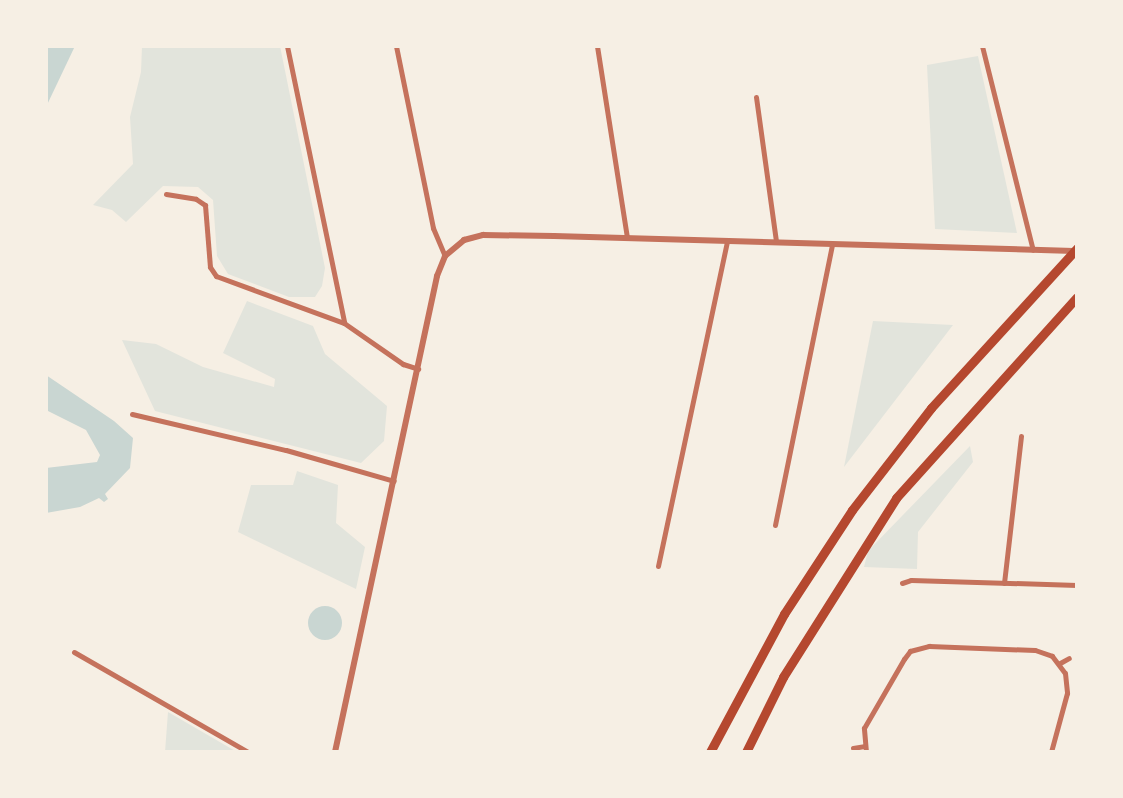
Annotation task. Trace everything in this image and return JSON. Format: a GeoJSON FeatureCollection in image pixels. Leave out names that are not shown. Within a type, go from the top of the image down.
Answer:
{"type":"FeatureCollection","features":[{"type":"Feature","properties":{"kind":"highway"},"geometry":{"type":"LineString","coordinates":[[710,752],[784,614],[852,510],[931,408],[1077,250]]}},
{"type":"Feature","properties":{"kind":"highway"},"geometry":{"type":"LineString","coordinates":[[746,752],[783,677],[896,498],[1077,297]]}},
{"type":"Feature","properties":{"kind":"street"},"geometry":{"type":"LineString","coordinates":[[287,46],[344,323]]}},
{"type":"Feature","properties":{"kind":"street"},"geometry":{"type":"LineString","coordinates":[[396,46],[433,228],[445,256]]}},
{"type":"Feature","properties":{"kind":"street"},"geometry":{"type":"LineString","coordinates":[[597,46],[627,238]]}},
{"type":"Feature","properties":{"kind":"street"},"geometry":{"type":"LineString","coordinates":[[982,46],[1033,250]]}},
{"type":"Feature","properties":{"kind":"street"},"geometry":{"type":"LineString","coordinates":[[756,97],[776,242]]}},
{"type":"Feature","properties":{"kind":"street"},"geometry":{"type":"LineString","coordinates":[[166,194],[196,199],[205,205],[210,267],[216,276],[344,323],[403,364],[418,369]]}},
{"type":"Feature","properties":{"kind":"street"},"geometry":{"type":"LineString","coordinates":[[335,752],[437,276],[445,256],[464,240],[483,235],[1077,250]]}},
{"type":"Feature","properties":{"kind":"street"},"geometry":{"type":"LineString","coordinates":[[658,566],[727,241]]}},
{"type":"Feature","properties":{"kind":"street"},"geometry":{"type":"LineString","coordinates":[[775,525],[832,244]]}},
{"type":"Feature","properties":{"kind":"street"},"geometry":{"type":"LineString","coordinates":[[132,414],[286,450],[394,481]]}},
{"type":"Feature","properties":{"kind":"street"},"geometry":{"type":"LineString","coordinates":[[1004,583],[1021,436]]}},
{"type":"Feature","properties":{"kind":"street"},"geometry":{"type":"LineString","coordinates":[[902,583],[911,580],[1077,585]]}},
{"type":"Feature","properties":{"kind":"street"},"geometry":{"type":"LineString","coordinates":[[853,748],[865,749],[864,728],[904,659],[918,648],[1035,650],[1060,663],[1065,673],[1067,693],[1051,752]]}},
{"type":"Feature","properties":{"kind":"street"},"geometry":{"type":"LineString","coordinates":[[74,652],[248,752]]}},
{"type":"Feature","properties":{"kind":"street"},"geometry":{"type":"LineString","coordinates":[[1060,663],[1069,658]]}},
{"type":"Feature","properties":{"kind":"shaded area"},"geometry":{"type":"Polygon","coordinates":[[[46,46],[75,46],[46,107],[46,46]]]}},
{"type":"Feature","properties":{"kind":"shaded area"},"geometry":{"type":"Polygon","coordinates":[[[142,46],[280,46],[325,268],[322,286],[315,297],[289,297],[228,274],[217,256],[213,200],[198,187],[163,186],[126,222],[112,210],[93,205],[133,164],[130,117],[141,72],[142,46]]]}},
{"type":"Feature","properties":{"kind":"shaded area"},"geometry":{"type":"Polygon","coordinates":[[[978,56],[1017,233],[935,229],[927,65],[978,56]]]}},
{"type":"Feature","properties":{"kind":"shaded area"},"geometry":{"type":"Polygon","coordinates":[[[247,301],[313,326],[325,354],[387,406],[384,441],[361,463],[155,411],[122,340],[156,344],[203,367],[274,387],[275,379],[223,353],[247,301]]]}},
{"type":"Feature","properties":{"kind":"shaded area"},"geometry":{"type":"Polygon","coordinates":[[[873,321],[953,325],[844,467],[873,321]]]}},
{"type":"Feature","properties":{"kind":"shaded area"},"geometry":{"type":"Polygon","coordinates":[[[46,375],[114,421],[133,438],[130,468],[105,494],[108,499],[104,502],[99,498],[80,507],[46,513],[46,468],[97,462],[100,455],[86,430],[46,410],[46,375]]]}},
{"type":"Feature","properties":{"kind":"shaded area"},"geometry":{"type":"Polygon","coordinates":[[[970,446],[973,462],[918,532],[917,569],[864,567],[868,551],[970,446]]]}},
{"type":"Feature","properties":{"kind":"shaded area"},"geometry":{"type":"Polygon","coordinates":[[[297,471],[338,485],[336,523],[365,547],[356,589],[238,532],[251,485],[293,485],[297,471]]]}},
{"type":"Feature","properties":{"kind":"shaded area"},"geometry":{"type":"Polygon","coordinates":[[[325,606],[337,611],[342,623],[337,635],[325,640],[313,635],[308,623],[313,611],[325,606]]]}},
{"type":"Feature","properties":{"kind":"shaded area"},"geometry":{"type":"Polygon","coordinates":[[[168,712],[237,752],[165,752],[168,712]]]}}]}
